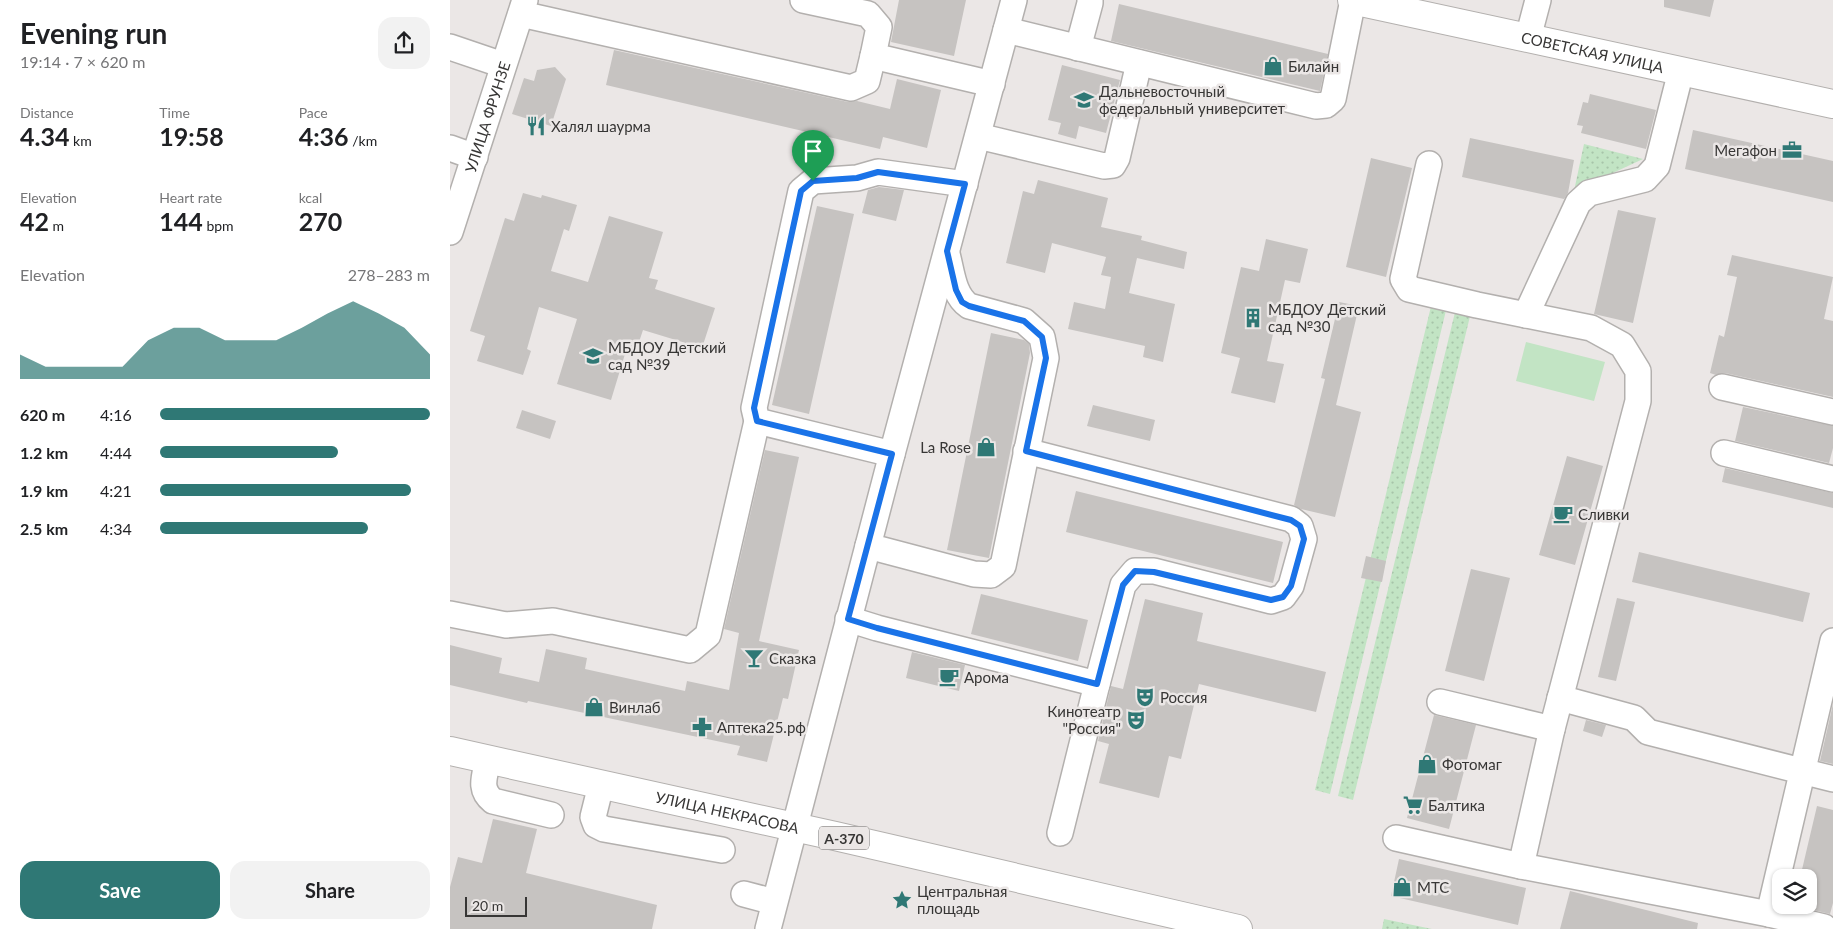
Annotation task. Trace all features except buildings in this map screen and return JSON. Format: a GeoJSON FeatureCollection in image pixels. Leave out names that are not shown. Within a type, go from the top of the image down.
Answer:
{"type":"FeatureCollection","features":[{"type":"Feature","properties":{"kind":"main road","name":"СОВЕТСКАЯ УЛИЦА"},"geometry":{"type":"LineString","coordinates":[[1352,0],[1833,104]]}},
{"type":"Feature","properties":{"kind":"main road","name":"УЛИЦА НЕКРАСОВА"},"geometry":{"type":"LineString","coordinates":[[450,751],[1238,929]]}},
{"type":"Feature","properties":{"kind":"street"},"geometry":{"type":"LineString","coordinates":[[523,7],[852,88],[867,81],[878,27],[868,14],[803,0]]}},
{"type":"Feature","properties":{"kind":"street"},"geometry":{"type":"LineString","coordinates":[[768,929],[848,619],[1014,0]]}},
{"type":"Feature","properties":{"kind":"street"},"geometry":{"type":"LineString","coordinates":[[1078,48],[1090,0]]}},
{"type":"Feature","properties":{"kind":"street"},"geometry":{"type":"LineString","coordinates":[[1006,30],[1316,106],[1326,105],[1333,99],[1352,0]]}},
{"type":"Feature","properties":{"kind":"street"},"geometry":{"type":"LineString","coordinates":[[1528,38],[1538,0]]}},
{"type":"Feature","properties":{"kind":"street","name":"УЛИЦА ФРУНЗЕ"},"geometry":{"type":"LineString","coordinates":[[450,232],[523,7]]}},
{"type":"Feature","properties":{"kind":"street"},"geometry":{"type":"LineString","coordinates":[[450,47],[503,66]]}},
{"type":"Feature","properties":{"kind":"street"},"geometry":{"type":"LineString","coordinates":[[873,56],[992,84]]}},
{"type":"Feature","properties":{"kind":"street"},"geometry":{"type":"LineString","coordinates":[[978,136],[1104,166],[1113,165],[1118,158],[1139,63]]}},
{"type":"Feature","properties":{"kind":"street"},"geometry":{"type":"LineString","coordinates":[[1526,315],[1578,203],[1589,193],[1645,179],[1657,166],[1681,71]]}},
{"type":"Feature","properties":{"kind":"street"},"geometry":{"type":"LineString","coordinates":[[450,148],[475,157]]}},
{"type":"Feature","properties":{"kind":"street"},"geometry":{"type":"LineString","coordinates":[[1428,164],[1403,279],[1409,289],[1591,328],[1622,345],[1638,371],[1638,401],[1552,729],[1521,866]]}},
{"type":"Feature","properties":{"kind":"street"},"geometry":{"type":"LineString","coordinates":[[450,614],[506,625],[553,621],[690,650],[708,635],[757,421],[754,408],[801,191],[813,181],[857,178],[878,172],[965,184]]}},
{"type":"Feature","properties":{"kind":"street"},"geometry":{"type":"LineString","coordinates":[[868,546],[974,574],[991,575],[1003,566],[1046,358],[1042,337],[1024,321],[969,306],[962,302],[956,290],[947,251]]}},
{"type":"Feature","properties":{"kind":"street"},"geometry":{"type":"LineString","coordinates":[[1722,387],[1833,412]]}},
{"type":"Feature","properties":{"kind":"street"},"geometry":{"type":"LineString","coordinates":[[757,421],[892,454]]}},
{"type":"Feature","properties":{"kind":"street"},"geometry":{"type":"LineString","coordinates":[[1026,451],[1291,520],[1300,526],[1304,539],[1291,586],[1283,597],[1271,600],[1154,572],[1135,571],[1123,585],[1060,833]]}},
{"type":"Feature","properties":{"kind":"street"},"geometry":{"type":"LineString","coordinates":[[1724,453],[1833,479]]}},
{"type":"Feature","properties":{"kind":"street"},"geometry":{"type":"LineString","coordinates":[[848,619],[887,631],[1097,684]]}},
{"type":"Feature","properties":{"kind":"street"},"geometry":{"type":"LineString","coordinates":[[1769,914],[1833,641]]}},
{"type":"Feature","properties":{"kind":"street"},"geometry":{"type":"LineString","coordinates":[[1560,698],[1634,718],[1648,732],[1833,779]]}},
{"type":"Feature","properties":{"kind":"street"},"geometry":{"type":"LineString","coordinates":[[1440,702],[1552,729]]}},
{"type":"Feature","properties":{"kind":"street"},"geometry":{"type":"LineString","coordinates":[[488,760],[483,785],[486,796],[493,801],[551,815]]}},
{"type":"Feature","properties":{"kind":"street"},"geometry":{"type":"LineString","coordinates":[[601,785],[593,817],[596,825],[604,829],[722,850]]}},
{"type":"Feature","properties":{"kind":"street"},"geometry":{"type":"LineString","coordinates":[[1396,838],[1521,866],[1769,914],[1824,927]]}},
{"type":"Feature","properties":{"kind":"street"},"geometry":{"type":"LineString","coordinates":[[744,894],[774,902]]}},
{"type":"Feature","properties":{"kind":"green space"},"geometry":{"type":"Polygon","coordinates":[[[1584,144],[1643,159],[1574,191],[1584,144]]]}},
{"type":"Feature","properties":{"kind":"green space"},"geometry":{"type":"Polygon","coordinates":[[[1433,298],[1448,302],[1330,794],[1315,790],[1433,298]]]}},
{"type":"Feature","properties":{"kind":"green space"},"geometry":{"type":"Polygon","coordinates":[[[1457,304],[1472,308],[1353,800],[1338,796],[1457,304]]]}},
{"type":"Feature","properties":{"kind":"green space"},"geometry":{"type":"Polygon","coordinates":[[[1526,342],[1605,362],[1594,401],[1516,381],[1526,342]]]}},
{"type":"Feature","properties":{"kind":"green space"},"geometry":{"type":"Polygon","coordinates":[[[1384,919],[1432,929],[1382,929],[1384,919]]]}},
{"type":"Feature","properties":{"kind":"place","name":"Билайн"},"geometry":{"type":"Point","coordinates":[1273,66]}},
{"type":"Feature","properties":{"kind":"place","name":"Дальневосточный федеральный университет"},"geometry":{"type":"Point","coordinates":[1084,100]}},
{"type":"Feature","properties":{"kind":"place","name":"Халял шаурма"},"geometry":{"type":"Point","coordinates":[536,126]}},
{"type":"Feature","properties":{"kind":"place","name":"Мегафон"},"geometry":{"type":"Point","coordinates":[1792,150]}},
{"type":"Feature","properties":{"kind":"place","name":"МБДОУ Детский сад №30"},"geometry":{"type":"Point","coordinates":[1253,318]}},
{"type":"Feature","properties":{"kind":"place","name":"МБДОУ Детский сад №39"},"geometry":{"type":"Point","coordinates":[593,356]}},
{"type":"Feature","properties":{"kind":"place","name":"La Rose"},"geometry":{"type":"Point","coordinates":[986,447]}},
{"type":"Feature","properties":{"kind":"place","name":"Сливки"},"geometry":{"type":"Point","coordinates":[1563,514]}},
{"type":"Feature","properties":{"kind":"place","name":"Сказка"},"geometry":{"type":"Point","coordinates":[754,658]}},
{"type":"Feature","properties":{"kind":"place","name":"Арома"},"geometry":{"type":"Point","coordinates":[949,677]}},
{"type":"Feature","properties":{"kind":"place","name":"Россия"},"geometry":{"type":"Point","coordinates":[1145,697]}},
{"type":"Feature","properties":{"kind":"place","name":"Винлаб"},"geometry":{"type":"Point","coordinates":[594,707]}},
{"type":"Feature","properties":{"kind":"place","name":"Кинотеатр \"Россия\""},"geometry":{"type":"Point","coordinates":[1136,720]}},
{"type":"Feature","properties":{"kind":"place","name":"Аптека25.рф"},"geometry":{"type":"Point","coordinates":[702,727]}},
{"type":"Feature","properties":{"kind":"place","name":"Фотомаг"},"geometry":{"type":"Point","coordinates":[1427,764]}},
{"type":"Feature","properties":{"kind":"place","name":"Балтика"},"geometry":{"type":"Point","coordinates":[1413,805]}},
{"type":"Feature","properties":{"kind":"place","name":"МТС"},"geometry":{"type":"Point","coordinates":[1402,887]}},
{"type":"Feature","properties":{"kind":"place","name":"Центральная площадь"},"geometry":{"type":"Point","coordinates":[902,900]}},
{"type":"Feature","properties":{"kind":"route"},"geometry":{"type":"LineString","coordinates":[[878,172],[965,184],[947,251],[956,290],[962,302],[969,306],[1024,321],[1042,337],[1046,358],[1026,451],[1291,520],[1300,526],[1304,539],[1291,586],[1283,597],[1271,600],[1154,572],[1135,571],[1123,585],[1097,684],[848,619],[892,454],[757,421],[754,408],[801,191],[813,181],[857,178],[878,172]]}}]}
